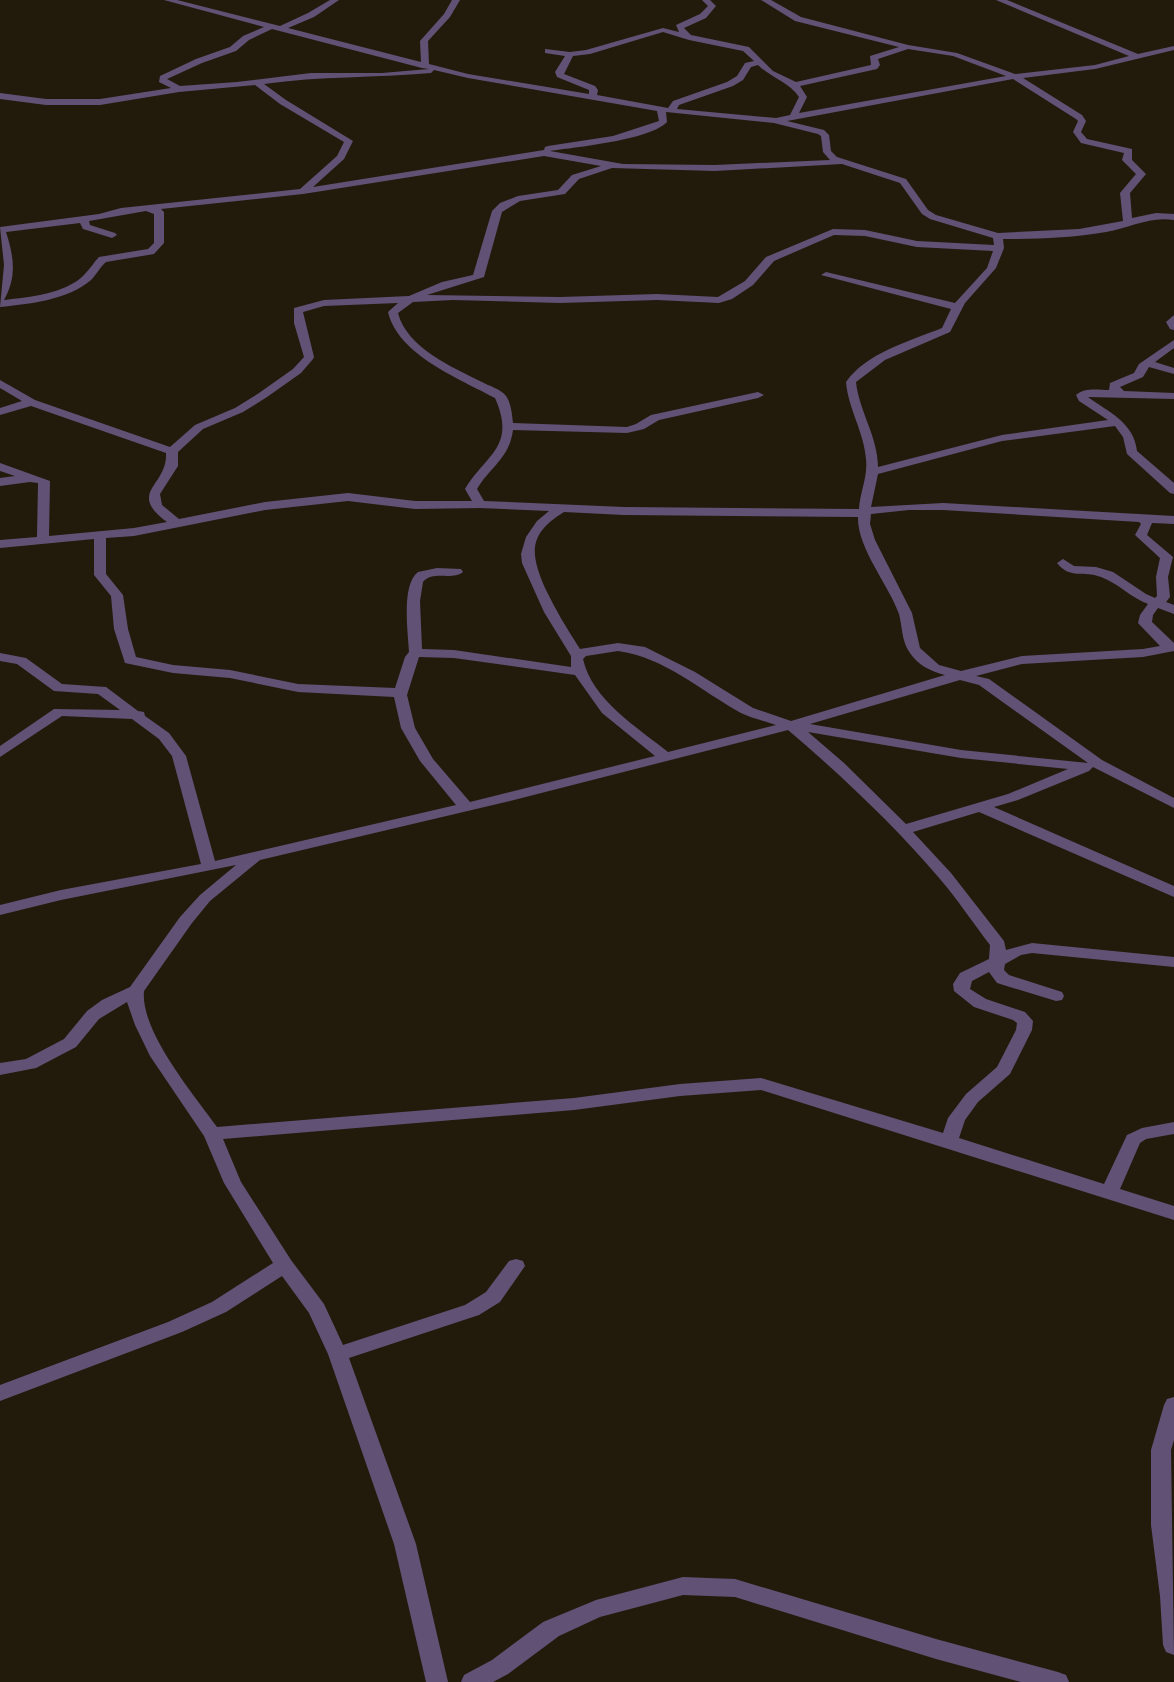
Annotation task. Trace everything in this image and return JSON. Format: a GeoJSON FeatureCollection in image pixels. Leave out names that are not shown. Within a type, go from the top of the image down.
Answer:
{"type":"FeatureCollection","features":[{"type":"Feature","properties":{"kind":"street"},"geometry":{"type":"LineString","coordinates":[[168,0],[443,70],[661,110],[774,120],[823,133],[827,140],[827,152],[840,162]]}},
{"type":"Feature","properties":{"kind":"street"},"geometry":{"type":"LineString","coordinates":[[179,89],[162,80],[163,78],[233,48],[246,38],[311,15],[335,0]]}},
{"type":"Feature","properties":{"kind":"street"},"geometry":{"type":"LineString","coordinates":[[425,66],[424,41],[447,15],[456,0]]}},
{"type":"Feature","properties":{"kind":"street"},"geometry":{"type":"LineString","coordinates":[[689,38],[679,27],[703,16],[712,6],[706,0]]}},
{"type":"Feature","properties":{"kind":"street"},"geometry":{"type":"LineString","coordinates":[[765,0],[798,19],[908,47],[962,57],[997,69],[1079,117],[1082,121],[1077,132],[1084,141],[1128,151],[1130,154],[1127,160],[1141,174],[1125,193],[1128,224]]}},
{"type":"Feature","properties":{"kind":"street"},"geometry":{"type":"LineString","coordinates":[[1000,0],[1140,58]]}},
{"type":"Feature","properties":{"kind":"street"},"geometry":{"type":"LineString","coordinates":[[548,51],[570,54],[587,52],[658,30],[746,49],[770,73],[795,85],[803,97],[794,115]]}},
{"type":"Feature","properties":{"kind":"street"},"geometry":{"type":"LineString","coordinates":[[795,85],[874,67],[876,65],[873,58],[908,47]]}},
{"type":"Feature","properties":{"kind":"street"},"geometry":{"type":"LineString","coordinates":[[774,120],[1013,77],[1095,67],[1174,48]]}},
{"type":"Feature","properties":{"kind":"street"},"geometry":{"type":"LineString","coordinates":[[570,54],[559,72],[560,75],[592,88],[594,90],[592,97]]}},
{"type":"Feature","properties":{"kind":"street"},"geometry":{"type":"LineString","coordinates":[[673,111],[672,108],[676,103],[730,84],[740,78],[748,65],[758,63]]}},
{"type":"Feature","properties":{"kind":"street"},"geometry":{"type":"LineString","coordinates":[[1,96],[46,102],[100,102],[179,89],[311,75],[382,75],[443,70]]}},
{"type":"Feature","properties":{"kind":"street"},"geometry":{"type":"LineString","coordinates":[[256,82],[283,102],[349,141],[341,157],[303,191]]}},
{"type":"Feature","properties":{"kind":"street"},"geometry":{"type":"LineString","coordinates":[[544,153],[542,151],[614,139],[658,126],[663,122],[661,110]]}},
{"type":"Feature","properties":{"kind":"street"},"geometry":{"type":"LineString","coordinates":[[0,299],[6,290],[11,268],[1,230],[146,208],[270,196],[544,153],[612,166],[716,168],[840,162],[903,181],[925,212],[933,218],[998,236],[1062,234],[1128,224],[1153,215],[1174,217]]}},
{"type":"Feature","properties":{"kind":"street"},"geometry":{"type":"LineString","coordinates":[[480,504],[471,489],[505,444],[508,426],[506,407],[500,396],[432,358],[398,330],[393,312],[413,298],[480,274],[497,211],[506,203],[519,197],[558,194],[566,191],[576,177],[592,170],[612,166]]}},
{"type":"Feature","properties":{"kind":"street"},"geometry":{"type":"LineString","coordinates":[[260,184],[258,191],[270,196]]}},
{"type":"Feature","properties":{"kind":"street"},"geometry":{"type":"LineString","coordinates":[[0,304],[42,297],[79,283],[88,277],[103,259],[151,252],[159,243],[159,212],[146,208]]}},
{"type":"Feature","properties":{"kind":"street"},"geometry":{"type":"LineString","coordinates":[[83,219],[86,227],[112,235]]}},
{"type":"Feature","properties":{"kind":"street"},"geometry":{"type":"LineString","coordinates":[[178,524],[157,507],[154,501],[158,486],[172,467],[172,451],[199,427],[239,410],[297,371],[309,357],[299,323],[298,310],[324,303],[413,298],[560,300],[657,297],[720,300],[749,282],[770,259],[821,237],[841,232],[865,233],[917,244],[999,248]]}},
{"type":"Feature","properties":{"kind":"street"},"geometry":{"type":"LineString","coordinates":[[998,236],[999,248],[985,278],[957,307],[946,330],[880,358],[856,375],[851,382],[852,393],[861,412],[872,457],[864,524],[869,540],[905,613],[917,654],[934,668],[984,682],[1091,765],[1174,804]]}},
{"type":"Feature","properties":{"kind":"street"},"geometry":{"type":"LineString","coordinates":[[826,275],[957,307]]}},
{"type":"Feature","properties":{"kind":"street"},"geometry":{"type":"LineString","coordinates":[[1174,318],[1171,322],[1174,327]]}},
{"type":"Feature","properties":{"kind":"street"},"geometry":{"type":"LineString","coordinates":[[1121,394],[1114,389],[1114,385],[1139,375],[1147,363],[1174,343]]}},
{"type":"Feature","properties":{"kind":"street"},"geometry":{"type":"LineString","coordinates":[[1147,363],[1174,371]]}},
{"type":"Feature","properties":{"kind":"street"},"geometry":{"type":"LineString","coordinates":[[0,383],[30,402],[172,451]]}},
{"type":"Feature","properties":{"kind":"street"},"geometry":{"type":"LineString","coordinates":[[508,426],[627,429],[640,427],[655,417],[758,395]]}},
{"type":"Feature","properties":{"kind":"street"},"geometry":{"type":"LineString","coordinates":[[1174,396],[1082,395],[1083,399],[1130,437],[1131,452],[1174,490]]}},
{"type":"Feature","properties":{"kind":"street"},"geometry":{"type":"LineString","coordinates":[[0,412],[30,402]]}},
{"type":"Feature","properties":{"kind":"street"},"geometry":{"type":"LineString","coordinates":[[872,472],[1002,438],[1115,423]]}},
{"type":"Feature","properties":{"kind":"street"},"geometry":{"type":"LineString","coordinates":[[0,467],[44,481],[43,539]]}},
{"type":"Feature","properties":{"kind":"street"},"geometry":{"type":"LineString","coordinates":[[0,482],[30,478]]}},
{"type":"Feature","properties":{"kind":"street"},"geometry":{"type":"LineString","coordinates":[[0,544],[100,535],[178,524],[265,506],[348,497],[415,506],[480,504],[624,511],[864,512],[900,506],[1016,508],[1070,515],[1174,520]]}},
{"type":"Feature","properties":{"kind":"street"},"geometry":{"type":"LineString","coordinates":[[563,507],[548,515],[532,536],[527,555],[528,563],[550,612],[577,655],[579,672],[607,710],[665,757]]}},
{"type":"Feature","properties":{"kind":"street"},"geometry":{"type":"LineString","coordinates":[[1143,519],[1147,524],[1141,535],[1167,557],[1162,577],[1164,597],[1145,616],[1145,623],[1172,648]]}},
{"type":"Feature","properties":{"kind":"street"},"geometry":{"type":"LineString","coordinates":[[100,535],[100,575],[117,596],[121,629],[130,660],[173,669],[230,674],[298,688],[394,692],[400,695]]}},
{"type":"Feature","properties":{"kind":"street"},"geometry":{"type":"LineString","coordinates":[[1063,563],[1071,570],[1095,571],[1109,575],[1156,604],[1174,610]]}},
{"type":"Feature","properties":{"kind":"street"},"geometry":{"type":"LineString","coordinates":[[457,572],[433,573],[422,575],[417,579],[414,592],[416,653],[412,657],[400,695],[408,728],[427,761],[466,807]]}},
{"type":"Feature","properties":{"kind":"street"},"geometry":{"type":"LineString","coordinates":[[577,655],[618,647],[640,650],[690,675],[748,711],[791,725],[961,754],[1091,765]]}},
{"type":"Feature","properties":{"kind":"street"},"geometry":{"type":"LineString","coordinates":[[0,910],[61,895],[209,867],[466,807],[791,725],[958,676],[1022,660],[1143,653],[1172,648]]}},
{"type":"Feature","properties":{"kind":"street"},"geometry":{"type":"LineString","coordinates":[[416,653],[465,655],[579,672]]}},
{"type":"Feature","properties":{"kind":"street"},"geometry":{"type":"LineString","coordinates":[[0,657],[21,661],[59,688],[101,690],[139,715],[164,736],[179,756],[209,867]]}},
{"type":"Feature","properties":{"kind":"street"},"geometry":{"type":"LineString","coordinates":[[0,753],[59,712],[139,715]]}},
{"type":"Feature","properties":{"kind":"street"},"geometry":{"type":"LineString","coordinates":[[791,725],[840,766],[946,876],[998,945],[996,971],[1003,979],[1056,996]]}},
{"type":"Feature","properties":{"kind":"street"},"geometry":{"type":"LineString","coordinates":[[903,830],[981,807],[1091,765]]}},
{"type":"Feature","properties":{"kind":"street"},"geometry":{"type":"LineString","coordinates":[[981,807],[1174,891]]}},
{"type":"Feature","properties":{"kind":"street"},"geometry":{"type":"LineString","coordinates":[[258,856],[205,898],[143,978],[136,992],[135,1001],[143,1025],[158,1056],[212,1134],[233,1183],[284,1266],[317,1309],[338,1354],[405,1544],[436,1682]]}},
{"type":"Feature","properties":{"kind":"street"},"geometry":{"type":"LineString","coordinates":[[949,1142],[957,1118],[972,1098],[1004,1070],[1024,1030],[1025,1021],[1019,1016],[980,1003],[963,991],[961,984],[966,977],[1017,951],[1032,948],[1174,962]]}},
{"type":"Feature","properties":{"kind":"street"},"geometry":{"type":"LineString","coordinates":[[0,1070],[30,1064],[70,1043],[93,1015],[108,1004],[136,992]]}},
{"type":"Feature","properties":{"kind":"street"},"geometry":{"type":"LineString","coordinates":[[212,1134],[574,1104],[680,1090],[761,1084],[1174,1213]]}},
{"type":"Feature","properties":{"kind":"street"},"geometry":{"type":"LineString","coordinates":[[1109,1193],[1133,1139],[1142,1134],[1174,1128]]}},
{"type":"Feature","properties":{"kind":"street"},"geometry":{"type":"LineString","coordinates":[[0,1393],[175,1327],[219,1307],[284,1266]]}},
{"type":"Feature","properties":{"kind":"street"},"geometry":{"type":"LineString","coordinates":[[338,1354],[472,1310],[493,1297],[516,1266]]}},
{"type":"Feature","properties":{"kind":"street"},"geometry":{"type":"LineString","coordinates":[[1174,1405],[1161,1450],[1161,1525],[1172,1596],[1174,1645]]}},
{"type":"Feature","properties":{"kind":"street"},"geometry":{"type":"LineString","coordinates":[[472,1682],[500,1667],[551,1629],[596,1609],[683,1586],[735,1588],[936,1649],[1058,1682]]}}]}
